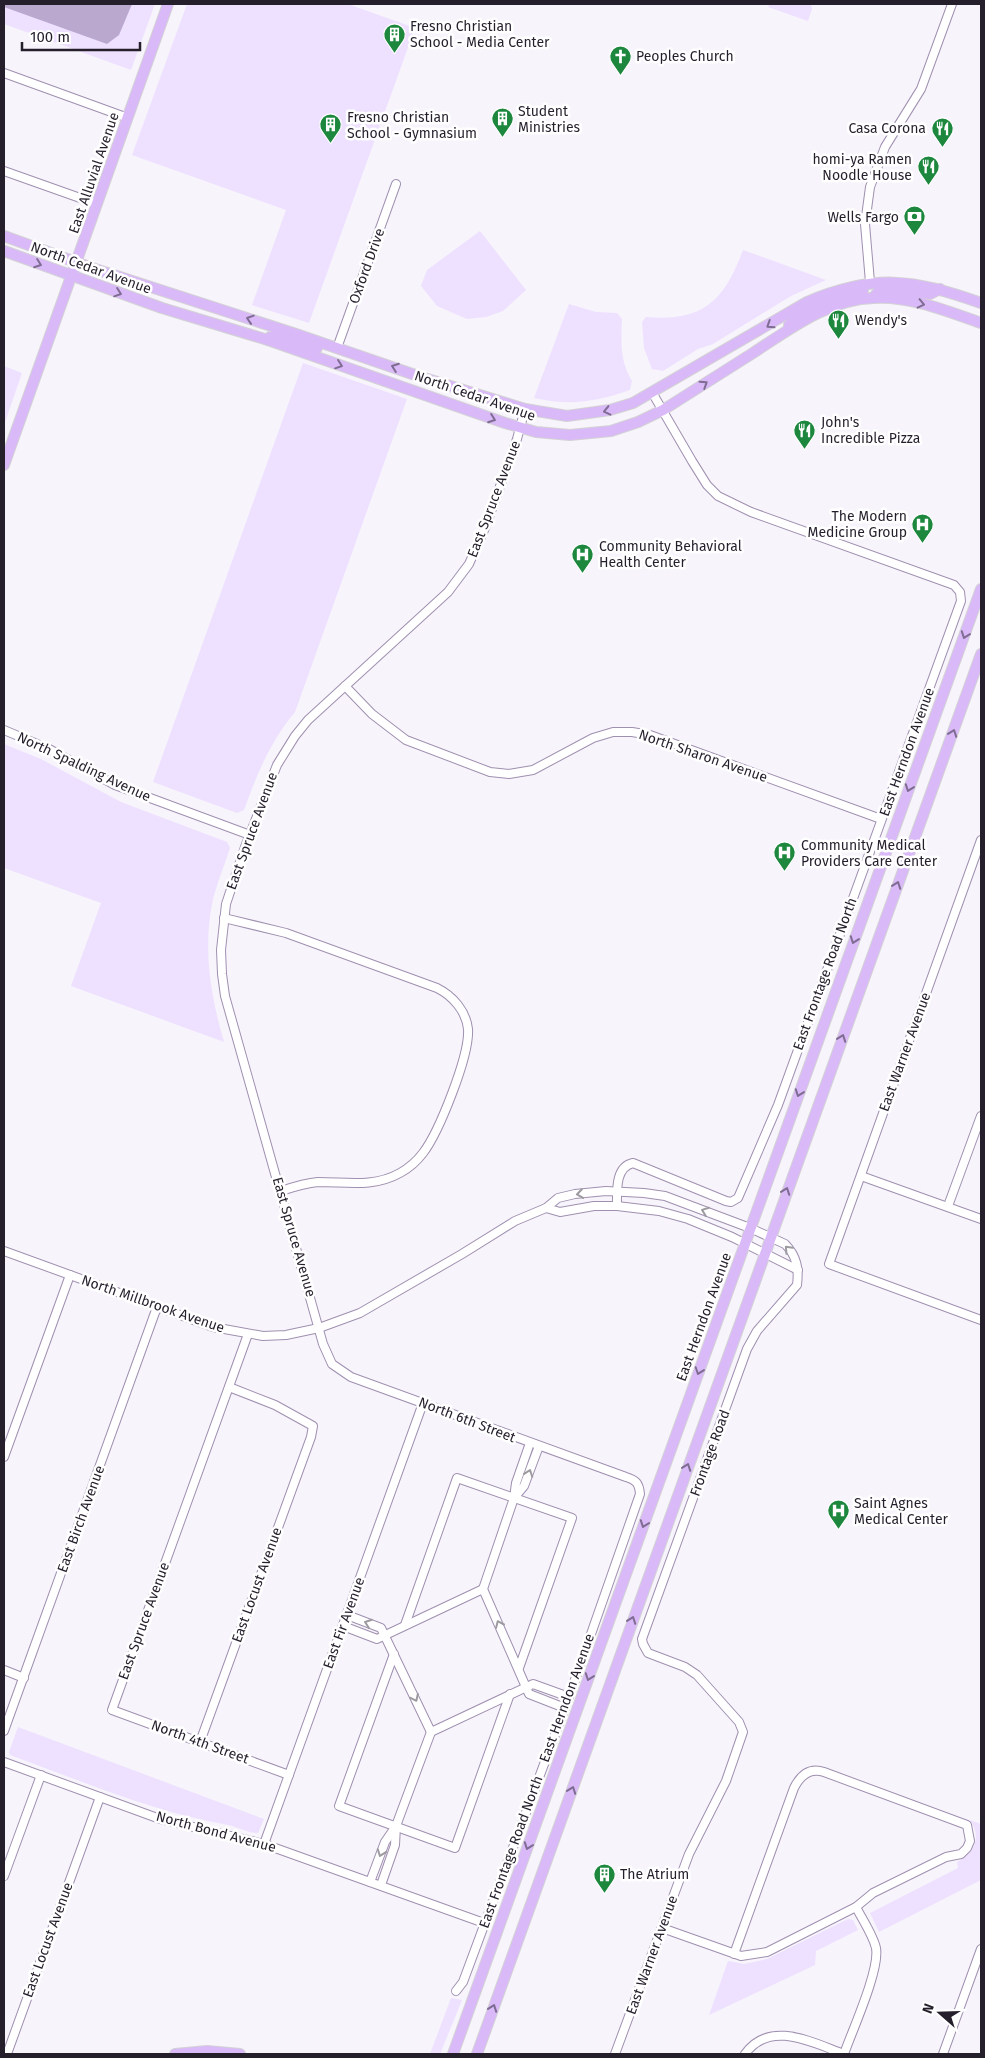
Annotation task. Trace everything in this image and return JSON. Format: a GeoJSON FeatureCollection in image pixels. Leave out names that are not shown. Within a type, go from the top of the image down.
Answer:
{"type":"FeatureCollection","features":[{"type":"Feature","properties":{"kind":"main road","name":"East Alluvial Avenue"},"geometry":{"type":"LineString","coordinates":[[4,464],[168,4]]}},
{"type":"Feature","properties":{"kind":"main road","name":"North Cedar Avenue"},"geometry":{"type":"LineString","coordinates":[[4,236],[77,263],[421,376],[525,409],[567,416],[586,415],[633,404],[807,302],[840,289],[870,282],[914,284],[940,289],[981,303]]}},
{"type":"Feature","properties":{"kind":"main road","name":"North Cedar Avenue"},"geometry":{"type":"LineString","coordinates":[[4,251],[162,308],[268,340],[520,428],[548,434],[588,434],[622,427],[663,410],[804,321],[831,308],[860,299],[894,298],[926,305],[981,323]]}},
{"type":"Feature","properties":{"kind":"main road"},"geometry":{"type":"LineString","coordinates":[[778,336],[798,316],[827,301],[863,291],[869,286],[870,282]]}},
{"type":"Feature","properties":{"kind":"main road"},"geometry":{"type":"LineString","coordinates":[[873,298],[879,291],[898,290],[930,294],[940,289]]}},
{"type":"Feature","properties":{"kind":"main road"},"geometry":{"type":"LineString","coordinates":[[268,340],[270,337],[279,336],[326,351],[338,348]]}},
{"type":"Feature","properties":{"kind":"main road","name":"East Herndon Avenue"},"geometry":{"type":"LineString","coordinates":[[453,2054],[981,589]]}},
{"type":"Feature","properties":{"kind":"main road"},"geometry":{"type":"LineString","coordinates":[[476,2054],[981,654]]}},
{"type":"Feature","properties":{"kind":"main road"},"geometry":{"type":"LineString","coordinates":[[175,2054],[240,2054]]}},
{"type":"Feature","properties":{"kind":"street"},"geometry":{"type":"LineString","coordinates":[[870,282],[865,224],[872,182],[889,138],[921,89],[952,4]]}},
{"type":"Feature","properties":{"kind":"street"},"geometry":{"type":"LineString","coordinates":[[4,73],[128,118]]}},
{"type":"Feature","properties":{"kind":"street"},"geometry":{"type":"LineString","coordinates":[[4,170],[97,204]]}},
{"type":"Feature","properties":{"kind":"street","name":"Oxford Drive"},"geometry":{"type":"LineString","coordinates":[[338,348],[396,184]]}},
{"type":"Feature","properties":{"kind":"street"},"geometry":{"type":"LineString","coordinates":[[653,394],[663,410]]}},
{"type":"Feature","properties":{"kind":"street","name":"East Spruce Avenue"},"geometry":{"type":"LineString","coordinates":[[319,1328],[225,996],[221,950],[224,918],[230,890],[274,772],[288,747],[308,720],[448,592],[469,564],[485,528],[525,409]]}},
{"type":"Feature","properties":{"kind":"street","name":"East Frontage Road North"},"geometry":{"type":"LineString","coordinates":[[617,1206],[620,1171],[624,1166],[633,1163],[726,1202],[731,1202],[738,1198],[778,1105],[961,601],[960,592],[954,585],[751,512],[718,496],[707,485],[663,410]]}},
{"type":"Feature","properties":{"kind":"street","name":"North Sharon Avenue"},"geometry":{"type":"LineString","coordinates":[[345,686],[372,714],[406,740],[490,772],[509,774],[533,770],[593,738],[613,732],[632,732],[650,735],[881,819]]}},
{"type":"Feature","properties":{"kind":"street","name":"North Spalding Avenue"},"geometry":{"type":"LineString","coordinates":[[4,730],[49,749],[115,785],[250,835]]}},
{"type":"Feature","properties":{"kind":"street","name":"East Warner Avenue"},"geometry":{"type":"LineString","coordinates":[[981,840],[829,1264],[981,1320]]}},
{"type":"Feature","properties":{"kind":"street"},"geometry":{"type":"LineString","coordinates":[[224,918],[286,932],[437,988],[445,992],[456,1002],[468,1027],[466,1054],[440,1125],[427,1148],[413,1164],[400,1174],[374,1182],[356,1184],[309,1183],[281,1191]]}},
{"type":"Feature","properties":{"kind":"street"},"geometry":{"type":"LineString","coordinates":[[948,1206],[981,1116]]}},
{"type":"Feature","properties":{"kind":"street"},"geometry":{"type":"LineString","coordinates":[[861,1176],[981,1218]]}},
{"type":"Feature","properties":{"kind":"street","name":"North Millbrook Avenue"},"geometry":{"type":"LineString","coordinates":[[4,1251],[213,1327],[263,1336],[286,1335],[319,1328],[360,1313],[515,1221],[546,1208],[558,1198],[591,1192],[644,1192],[666,1196],[770,1237],[790,1249],[798,1270]]}},
{"type":"Feature","properties":{"kind":"street","name":"North Millbrook Avenue"},"geometry":{"type":"LineString","coordinates":[[546,1208],[560,1212],[594,1206],[617,1206],[674,1215],[745,1242],[798,1270]]}},
{"type":"Feature","properties":{"kind":"street","name":"Frontage Road"},"geometry":{"type":"LineString","coordinates":[[644,1648],[642,1638],[747,1349],[757,1331],[795,1289],[798,1270]]}},
{"type":"Feature","properties":{"kind":"street"},"geometry":{"type":"LineString","coordinates":[[4,1457],[70,1274]]}},
{"type":"Feature","properties":{"kind":"street","name":"East Birch Avenue"},"geometry":{"type":"LineString","coordinates":[[4,1731],[157,1307]]}},
{"type":"Feature","properties":{"kind":"street","name":"North 6th Street"},"geometry":{"type":"LineString","coordinates":[[319,1328],[328,1357],[341,1372],[530,1443],[626,1476],[639,1484]]}},
{"type":"Feature","properties":{"kind":"street","name":"East Spruce Avenue"},"geometry":{"type":"LineString","coordinates":[[112,1710],[248,1334]]}},
{"type":"Feature","properties":{"kind":"street","name":"East Locust Avenue"},"geometry":{"type":"LineString","coordinates":[[200,1742],[311,1437],[313,1426],[275,1405],[229,1388]]}},
{"type":"Feature","properties":{"kind":"street","name":"East Fir Avenue"},"geometry":{"type":"LineString","coordinates":[[264,1844],[423,1403]]}},
{"type":"Feature","properties":{"kind":"street"},"geometry":{"type":"LineString","coordinates":[[530,1443],[516,1483],[514,1498],[483,1589],[529,1694],[565,1708]]}},
{"type":"Feature","properties":{"kind":"street"},"geometry":{"type":"LineString","coordinates":[[514,1498],[524,1486],[539,1446]]}},
{"type":"Feature","properties":{"kind":"street"},"geometry":{"type":"LineString","coordinates":[[405,1625],[457,1478],[572,1518],[519,1668]]}},
{"type":"Feature","properties":{"kind":"street","name":"East Frontage Road North"},"geometry":{"type":"LineString","coordinates":[[456,1991],[463,1982],[569,1697],[640,1494],[639,1484]]}},
{"type":"Feature","properties":{"kind":"street"},"geometry":{"type":"LineString","coordinates":[[342,1626],[377,1639],[483,1589]]}},
{"type":"Feature","properties":{"kind":"street"},"geometry":{"type":"LineString","coordinates":[[346,1616],[381,1628],[432,1732]]}},
{"type":"Feature","properties":{"kind":"street","name":"East Warner Avenue"},"geometry":{"type":"LineString","coordinates":[[616,2054],[689,1854],[726,1781],[743,1729],[697,1675],[685,1667],[648,1653],[644,1648]]}},
{"type":"Feature","properties":{"kind":"street"},"geometry":{"type":"LineString","coordinates":[[394,1654],[339,1806],[455,1848],[510,1694]]}},
{"type":"Feature","properties":{"kind":"street"},"geometry":{"type":"LineString","coordinates":[[4,1670],[24,1678]]}},
{"type":"Feature","properties":{"kind":"street"},"geometry":{"type":"LineString","coordinates":[[370,1882],[385,1842],[396,1826],[432,1732],[533,1684],[569,1697]]}},
{"type":"Feature","properties":{"kind":"street","name":"North 4th Street"},"geometry":{"type":"LineString","coordinates":[[112,1710],[289,1775]]}},
{"type":"Feature","properties":{"kind":"street","name":"North Bond Avenue"},"geometry":{"type":"LineString","coordinates":[[4,1762],[172,1822],[226,1833],[264,1844],[484,1923]]}},
{"type":"Feature","properties":{"kind":"street"},"geometry":{"type":"LineString","coordinates":[[662,1928],[734,1954],[750,1956],[767,1952],[856,1907],[873,1893],[946,1857],[961,1854],[967,1848],[970,1841],[967,1825],[824,1772],[815,1770],[808,1772],[798,1780],[794,1788],[734,1954]]}},
{"type":"Feature","properties":{"kind":"street"},"geometry":{"type":"LineString","coordinates":[[4,1876],[41,1775]]}},
{"type":"Feature","properties":{"kind":"street","name":"East Locust Avenue"},"geometry":{"type":"LineString","coordinates":[[7,2054],[100,1797]]}},
{"type":"Feature","properties":{"kind":"street"},"geometry":{"type":"LineString","coordinates":[[380,1886],[395,1845],[396,1826]]}},
{"type":"Feature","properties":{"kind":"street"},"geometry":{"type":"LineString","coordinates":[[746,2054],[762,2041],[780,2035],[797,2037],[844,2054],[873,1974],[876,1958],[876,1947],[856,1907]]}},
{"type":"Feature","properties":{"kind":"street"},"geometry":{"type":"LineString","coordinates":[[943,2054],[981,1949]]}},
{"type":"Feature","properties":{"kind":"shaded area"},"geometry":{"type":"Polygon","coordinates":[[[4,4],[155,4],[131,70],[4,24],[4,4]]]}},
{"type":"Feature","properties":{"kind":"shaded area"},"geometry":{"type":"Polygon","coordinates":[[[4,4],[132,4],[119,35],[107,44],[4,7],[4,4]]]}},
{"type":"Feature","properties":{"kind":"shaded area"},"geometry":{"type":"Polygon","coordinates":[[[187,4],[348,4],[415,28],[309,323],[252,305],[286,210],[132,155],[187,4]]]}},
{"type":"Feature","properties":{"kind":"shaded area"},"geometry":{"type":"Polygon","coordinates":[[[770,4],[811,4],[812,9],[808,21],[768,7],[770,4]]]}},
{"type":"Feature","properties":{"kind":"shaded area"},"geometry":{"type":"Polygon","coordinates":[[[480,231],[526,290],[503,311],[486,317],[467,319],[437,306],[421,286],[427,270],[480,231]]]}},
{"type":"Feature","properties":{"kind":"shaded area"},"geometry":{"type":"Polygon","coordinates":[[[743,250],[826,280],[791,296],[713,344],[698,349],[663,371],[652,369],[644,348],[642,322],[646,317],[666,318],[683,316],[709,304],[728,283],[743,250]]]}},
{"type":"Feature","properties":{"kind":"shaded area"},"geometry":{"type":"Polygon","coordinates":[[[569,304],[596,312],[617,313],[622,319],[622,351],[625,366],[632,381],[630,390],[583,402],[559,402],[534,398],[569,304]]]}},
{"type":"Feature","properties":{"kind":"shaded area"},"geometry":{"type":"Polygon","coordinates":[[[303,363],[407,399],[295,712],[278,735],[265,759],[244,810],[237,813],[153,782],[303,363]]]}},
{"type":"Feature","properties":{"kind":"shaded area"},"geometry":{"type":"Polygon","coordinates":[[[4,366],[22,373],[4,425],[4,366]]]}},
{"type":"Feature","properties":{"kind":"shaded area"},"geometry":{"type":"Polygon","coordinates":[[[4,744],[41,759],[121,802],[227,842],[230,848],[212,904],[208,939],[212,991],[224,1042],[71,986],[101,903],[4,868],[4,744]]]}},
{"type":"Feature","properties":{"kind":"shaded area"},"geometry":{"type":"Polygon","coordinates":[[[18,1727],[264,1819],[258,1833],[250,1832],[145,1804],[10,1755],[9,1752],[18,1727]]]}},
{"type":"Feature","properties":{"kind":"shaded area"},"geometry":{"type":"Polygon","coordinates":[[[970,1820],[981,1824],[981,1880],[879,1932],[870,1913],[958,1868],[957,1862],[968,1854],[975,1844],[976,1832],[970,1820]]]}},
{"type":"Feature","properties":{"kind":"shaded area"},"geometry":{"type":"Polygon","coordinates":[[[848,1919],[853,1920],[858,1930],[816,1951],[815,1965],[709,2015],[728,1961],[744,1964],[767,1959],[848,1919]]]}},
{"type":"Feature","properties":{"kind":"shaded area"},"geometry":{"type":"Polygon","coordinates":[[[451,1998],[462,2000],[440,2054],[430,2054],[451,1998]]]}},
{"type":"Feature","properties":{"kind":"place","name":"Fresno Christian School - Media Center"},"geometry":{"type":"Point","coordinates":[394,53]}},
{"type":"Feature","properties":{"kind":"place","name":"Peoples Church"},"geometry":{"type":"Point","coordinates":[620,75]}},
{"type":"Feature","properties":{"kind":"place","name":"Student Ministries"},"geometry":{"type":"Point","coordinates":[502,138]}},
{"type":"Feature","properties":{"kind":"place","name":"Fresno Christian School - Gymnasium"},"geometry":{"type":"Point","coordinates":[331,144]}},
{"type":"Feature","properties":{"kind":"place","name":"Casa Corona"},"geometry":{"type":"Point","coordinates":[942,147]}},
{"type":"Feature","properties":{"kind":"place","name":"homi-ya Ramen Noodle House"},"geometry":{"type":"Point","coordinates":[928,186]}},
{"type":"Feature","properties":{"kind":"place","name":"Wells Fargo"},"geometry":{"type":"Point","coordinates":[915,236]}},
{"type":"Feature","properties":{"kind":"place","name":"Wendy's"},"geometry":{"type":"Point","coordinates":[839,339]}},
{"type":"Feature","properties":{"kind":"place","name":"John's Incredible Pizza"},"geometry":{"type":"Point","coordinates":[805,449]}},
{"type":"Feature","properties":{"kind":"place","name":"The Modern Medicine Group"},"geometry":{"type":"Point","coordinates":[923,543]}},
{"type":"Feature","properties":{"kind":"place","name":"Community Behavioral Health Center"},"geometry":{"type":"Point","coordinates":[583,573]}},
{"type":"Feature","properties":{"kind":"place","name":"Community Medical Providers Care Center"},"geometry":{"type":"Point","coordinates":[785,872]}},
{"type":"Feature","properties":{"kind":"place","name":"Saint Agnes Medical Center"},"geometry":{"type":"Point","coordinates":[838,1530]}},
{"type":"Feature","properties":{"kind":"place","name":"The Atrium"},"geometry":{"type":"Point","coordinates":[604,1893]}}]}
